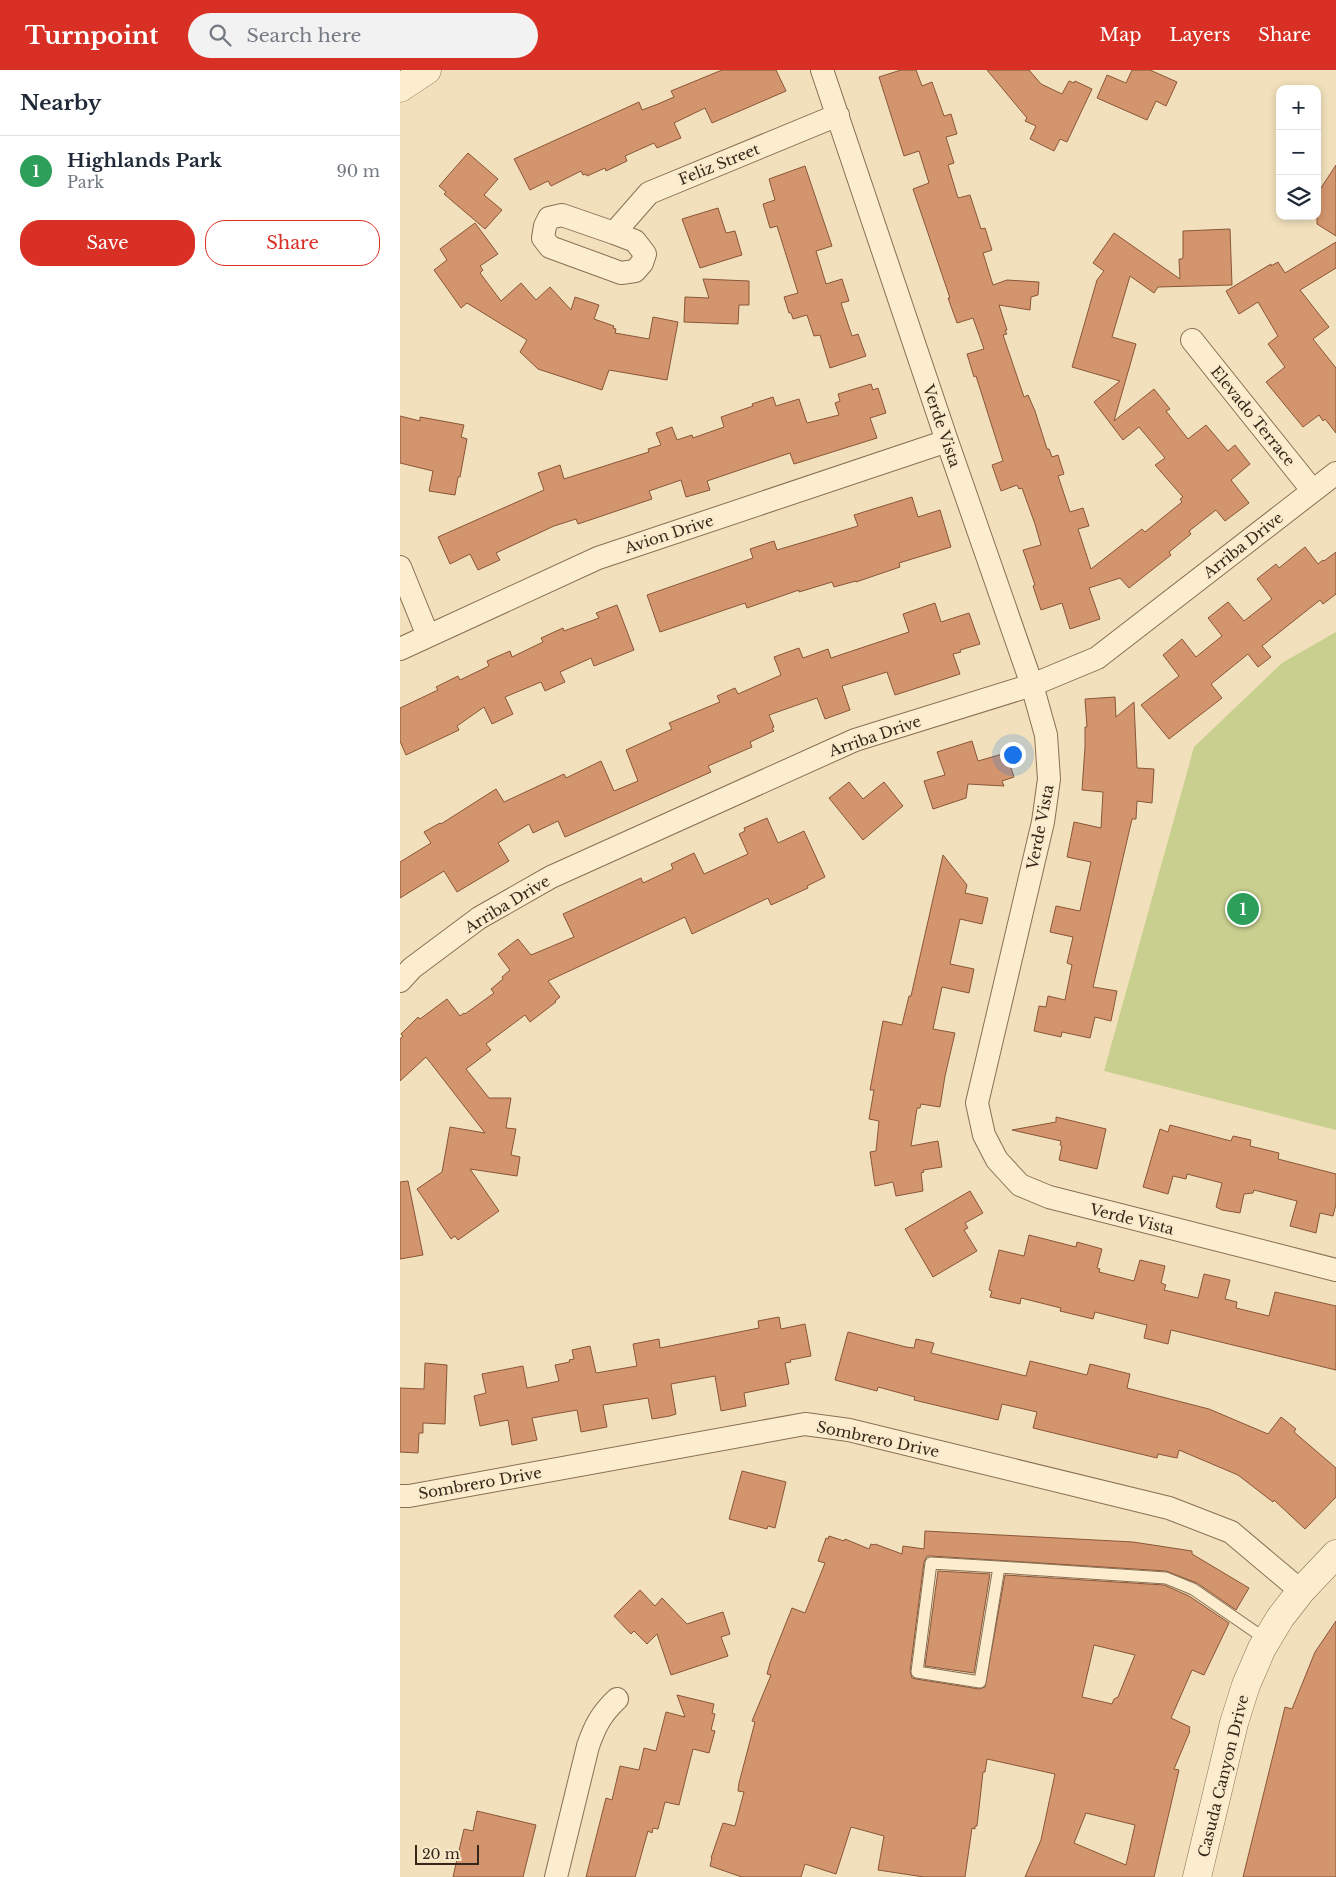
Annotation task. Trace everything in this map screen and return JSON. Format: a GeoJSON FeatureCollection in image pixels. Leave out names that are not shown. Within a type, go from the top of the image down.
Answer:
{"type":"FeatureCollection","features":[{"type":"Feature","properties":{"kind":"street"},"geometry":{"type":"LineString","coordinates":[[400,88],[427,70]]}},
{"type":"Feature","properties":{"kind":"street","name":"Verde Vista"},"geometry":{"type":"LineString","coordinates":[[822,70],[947,441],[1032,684],[1046,735],[1049,778],[1043,822],[977,1104],[984,1135],[997,1160],[1020,1185],[1049,1197],[1336,1270]]}},
{"type":"Feature","properties":{"kind":"street","name":"Feliz Street"},"geometry":{"type":"LineString","coordinates":[[614,233],[649,194],[838,115]]}},
{"type":"Feature","properties":{"kind":"street","name":"Elevado Terrace"},"geometry":{"type":"LineString","coordinates":[[1192,340],[1314,491]]}},
{"type":"Feature","properties":{"kind":"street","name":"Avion Drive"},"geometry":{"type":"LineString","coordinates":[[400,648],[598,558],[947,441]]}},
{"type":"Feature","properties":{"kind":"street","name":"Arriba Drive"},"geometry":{"type":"LineString","coordinates":[[400,981],[412,968],[479,918],[551,877],[855,740],[1032,684],[1097,658],[1336,473]]}},
{"type":"Feature","properties":{"kind":"street"},"geometry":{"type":"LineString","coordinates":[[400,567],[428,636]]}},
{"type":"Feature","properties":{"kind":"street","name":"Sombrero Drive"},"geometry":{"type":"LineString","coordinates":[[400,1496],[409,1496],[805,1424],[849,1430],[1169,1508],[1231,1532],[1301,1591]]}},
{"type":"Feature","properties":{"kind":"street","name":"Casuda Canyon Drive"},"geometry":{"type":"LineString","coordinates":[[1197,1877],[1234,1723],[1246,1685],[1267,1640],[1280,1618],[1301,1591],[1336,1554]]}},
{"type":"Feature","properties":{"kind":"street"},"geometry":{"type":"LineString","coordinates":[[556,1877],[588,1746],[595,1727],[605,1710],[617,1699]]}},
{"type":"Feature","properties":{"kind":"lane"},"geometry":{"type":"LineString","coordinates":[[999,1567],[980,1682],[917,1672],[932,1563],[999,1567],[1166,1578],[1193,1590],[1267,1640]]}},
{"type":"Feature","properties":{"kind":"green space"},"geometry":{"type":"Polygon","coordinates":[[[1336,632],[1336,1130],[1104,1071],[1194,747],[1282,663],[1336,632]]]}},
{"type":"Feature","properties":{"kind":"building"},"geometry":{"type":"Polygon","coordinates":[[[722,70],[776,70],[786,91],[712,123],[705,108],[674,123],[681,138],[657,148],[654,143],[625,156],[627,161],[606,171],[605,168],[587,176],[586,174],[583,175],[581,171],[551,186],[548,181],[530,190],[514,159],[639,102],[642,110],[658,104],[674,97],[671,91],[722,70]]]}},
{"type":"Feature","properties":{"kind":"building"},"geometry":{"type":"Polygon","coordinates":[[[901,70],[916,70],[922,86],[932,82],[944,116],[951,114],[957,134],[946,137],[954,163],[948,165],[958,198],[970,195],[981,229],[985,228],[992,250],[983,253],[993,285],[1007,280],[1039,282],[1038,295],[1031,297],[1030,310],[999,305],[1007,330],[1005,331],[1007,334],[1003,335],[1024,397],[1028,395],[1047,449],[1049,449],[1052,457],[1058,455],[1064,474],[1058,476],[1070,512],[1083,508],[1089,526],[1078,529],[1091,569],[1142,529],[1145,532],[1182,502],[1180,499],[1183,497],[1155,465],[1165,458],[1139,427],[1123,440],[1094,402],[1120,381],[1072,367],[1097,280],[1104,271],[1093,263],[1114,233],[1180,279],[1179,259],[1183,257],[1183,231],[1230,229],[1232,285],[1158,287],[1154,293],[1130,276],[1112,337],[1136,344],[1114,421],[1154,389],[1170,409],[1166,411],[1188,439],[1206,425],[1228,451],[1235,445],[1250,464],[1231,480],[1249,503],[1225,521],[1216,510],[1189,531],[1191,534],[1169,552],[1171,555],[1129,588],[1120,578],[1089,588],[1100,619],[1070,629],[1062,603],[1041,610],[1023,550],[1041,545],[1035,524],[1022,488],[1019,489],[1017,485],[1001,491],[992,465],[1003,461],[976,376],[974,377],[967,354],[984,349],[973,318],[957,323],[913,189],[929,183],[919,151],[904,156],[879,77],[901,70]]]}},
{"type":"Feature","properties":{"kind":"building"},"geometry":{"type":"Polygon","coordinates":[[[987,70],[1029,70],[1041,84],[1062,94],[1069,81],[1074,83],[1075,81],[1092,89],[1067,142],[1060,139],[1054,151],[1030,139],[1036,126],[1025,121],[1027,118],[987,70]]]}},
{"type":"Feature","properties":{"kind":"building"},"geometry":{"type":"Polygon","coordinates":[[[1132,70],[1150,70],[1177,82],[1166,106],[1156,101],[1147,120],[1097,98],[1107,75],[1126,83],[1132,70]]]}},
{"type":"Feature","properties":{"kind":"building"},"geometry":{"type":"Polygon","coordinates":[[[468,153],[498,179],[484,195],[502,210],[485,229],[444,194],[446,192],[439,186],[468,153]]]}},
{"type":"Feature","properties":{"kind":"building"},"geometry":{"type":"Polygon","coordinates":[[[1336,165],[1336,236],[1317,224],[1317,220],[1321,220],[1321,188],[1336,165]]]}},
{"type":"Feature","properties":{"kind":"building"},"geometry":{"type":"Polygon","coordinates":[[[805,166],[832,246],[816,251],[826,284],[842,279],[849,301],[841,303],[852,336],[858,334],[866,356],[830,368],[820,335],[814,336],[807,315],[793,319],[791,313],[789,313],[784,297],[798,293],[777,226],[770,228],[763,204],[775,200],[769,179],[805,166]]]}},
{"type":"Feature","properties":{"kind":"building"},"geometry":{"type":"Polygon","coordinates":[[[718,208],[726,233],[735,231],[742,255],[700,268],[682,219],[718,208]]]}},
{"type":"Feature","properties":{"kind":"building"},"geometry":{"type":"Polygon","coordinates":[[[475,223],[498,254],[480,266],[483,270],[480,273],[501,301],[521,283],[536,300],[550,287],[571,310],[575,297],[599,305],[594,319],[614,326],[613,328],[616,329],[615,333],[649,339],[653,317],[678,322],[667,380],[609,370],[602,390],[538,369],[520,352],[527,340],[467,303],[461,308],[434,270],[447,260],[440,249],[475,223]]]}},
{"type":"Feature","properties":{"kind":"building"},"geometry":{"type":"Polygon","coordinates":[[[1336,242],[1336,268],[1300,290],[1329,327],[1313,339],[1336,368],[1336,433],[1325,419],[1323,421],[1319,415],[1303,427],[1266,382],[1285,367],[1268,344],[1278,336],[1258,302],[1239,314],[1226,291],[1271,264],[1271,266],[1278,262],[1285,273],[1336,242]]]}},
{"type":"Feature","properties":{"kind":"building"},"geometry":{"type":"Polygon","coordinates":[[[703,279],[749,281],[749,305],[739,305],[738,324],[684,322],[685,297],[709,298],[703,279]]]}},
{"type":"Feature","properties":{"kind":"building"},"geometry":{"type":"Polygon","coordinates":[[[871,384],[873,390],[878,388],[886,413],[870,418],[877,438],[794,464],[790,453],[707,481],[710,490],[686,497],[681,480],[649,491],[652,499],[578,524],[576,519],[554,526],[496,553],[500,560],[478,570],[470,554],[450,564],[438,537],[544,490],[538,473],[560,465],[564,479],[649,452],[648,449],[661,445],[656,433],[672,427],[677,440],[692,435],[693,438],[724,427],[721,417],[773,397],[776,406],[799,399],[807,423],[839,415],[835,403],[840,401],[838,394],[871,384]]]}},
{"type":"Feature","properties":{"kind":"building"},"geometry":{"type":"Polygon","coordinates":[[[400,416],[420,421],[420,417],[464,425],[461,437],[467,439],[455,495],[429,491],[433,471],[400,463],[400,416]]]}},
{"type":"Feature","properties":{"kind":"building"},"geometry":{"type":"Polygon","coordinates":[[[912,497],[918,517],[940,510],[951,547],[899,563],[900,567],[856,582],[834,587],[832,582],[799,592],[799,590],[747,608],[745,603],[660,632],[647,595],[753,558],[750,549],[774,541],[777,550],[858,526],[854,515],[912,497]]]}},
{"type":"Feature","properties":{"kind":"building"},"geometry":{"type":"Polygon","coordinates":[[[1305,547],[1318,564],[1336,552],[1336,594],[1323,604],[1320,600],[1262,646],[1271,657],[1258,667],[1248,654],[1211,684],[1222,698],[1169,739],[1141,705],[1179,676],[1163,655],[1182,639],[1196,657],[1222,636],[1208,618],[1228,602],[1244,621],[1272,599],[1257,579],[1276,564],[1279,568],[1305,547]]]}},
{"type":"Feature","properties":{"kind":"building"},"geometry":{"type":"Polygon","coordinates":[[[935,603],[941,622],[969,613],[980,644],[953,654],[960,674],[895,695],[887,672],[842,686],[850,710],[825,719],[817,698],[769,715],[774,731],[750,742],[752,747],[708,766],[711,772],[565,837],[558,821],[533,833],[529,824],[498,843],[509,861],[457,892],[444,871],[400,898],[400,862],[431,843],[424,832],[441,824],[496,789],[504,802],[564,774],[566,778],[601,761],[614,791],[638,781],[626,750],[672,729],[669,723],[720,702],[717,696],[735,688],[738,694],[781,675],[774,657],[799,648],[803,658],[828,649],[831,658],[909,632],[903,614],[935,603]]]}},
{"type":"Feature","properties":{"kind":"building"},"geometry":{"type":"Polygon","coordinates":[[[617,605],[634,650],[594,666],[591,658],[560,672],[565,682],[545,691],[541,682],[505,697],[513,714],[492,724],[484,707],[457,726],[459,730],[406,755],[400,741],[400,708],[438,690],[436,687],[458,676],[460,680],[489,666],[487,661],[510,651],[512,657],[543,642],[541,638],[563,628],[564,631],[599,618],[596,613],[617,605]]]}},
{"type":"Feature","properties":{"kind":"building"},"geometry":{"type":"Polygon","coordinates":[[[1115,697],[1116,717],[1134,702],[1137,768],[1154,769],[1152,803],[1137,801],[1136,819],[1132,819],[1093,987],[1117,991],[1111,1021],[1095,1017],[1090,1038],[1062,1032],[1061,1037],[1034,1031],[1039,1006],[1046,1007],[1048,996],[1065,1000],[1072,965],[1067,963],[1073,937],[1050,932],[1056,906],[1080,911],[1091,862],[1067,857],[1074,822],[1101,828],[1103,792],[1082,790],[1085,727],[1087,727],[1085,699],[1115,697]]]}},
{"type":"Feature","properties":{"kind":"building"},"geometry":{"type":"Polygon","coordinates":[[[972,741],[978,761],[1006,753],[1014,777],[1002,781],[1004,786],[968,784],[966,798],[933,809],[924,781],[945,775],[937,752],[972,741]]]}},
{"type":"Feature","properties":{"kind":"building"},"geometry":{"type":"Polygon","coordinates":[[[849,782],[863,799],[884,782],[903,806],[863,840],[829,798],[849,782]]]}},
{"type":"Feature","properties":{"kind":"building"},"geometry":{"type":"Polygon","coordinates":[[[767,818],[778,843],[804,831],[825,877],[807,886],[808,888],[771,905],[768,898],[692,934],[685,917],[548,981],[560,997],[556,1002],[530,1022],[525,1015],[486,1044],[491,1050],[466,1069],[489,1098],[511,1098],[506,1128],[516,1129],[511,1155],[520,1157],[517,1176],[470,1169],[499,1211],[458,1240],[455,1236],[451,1239],[417,1189],[442,1172],[450,1127],[485,1133],[426,1057],[400,1081],[400,1039],[403,1036],[401,1034],[418,1017],[420,1019],[447,999],[460,1016],[494,993],[491,989],[510,970],[498,954],[518,939],[531,955],[574,937],[563,914],[641,878],[643,883],[673,869],[671,864],[694,853],[704,874],[748,854],[739,834],[745,831],[744,828],[767,818]]]}},
{"type":"Feature","properties":{"kind":"building"},"geometry":{"type":"Polygon","coordinates":[[[943,855],[967,885],[965,893],[988,898],[982,924],[960,919],[950,964],[974,969],[969,993],[942,987],[933,1029],[955,1033],[940,1107],[921,1104],[920,1108],[917,1108],[911,1146],[938,1141],[942,1167],[923,1170],[924,1172],[921,1173],[923,1191],[896,1196],[893,1182],[875,1186],[870,1152],[876,1151],[879,1121],[869,1119],[874,1090],[870,1090],[883,1021],[902,1025],[909,996],[911,996],[943,855]]]}},
{"type":"Feature","properties":{"kind":"building"},"geometry":{"type":"Polygon","coordinates":[[[1056,1117],[1106,1129],[1097,1169],[1059,1160],[1062,1146],[1060,1145],[1061,1141],[1012,1130],[1056,1122],[1056,1117]]]}},
{"type":"Feature","properties":{"kind":"building"},"geometry":{"type":"Polygon","coordinates":[[[1170,1125],[1231,1141],[1233,1136],[1251,1140],[1250,1146],[1279,1153],[1278,1159],[1336,1174],[1336,1204],[1333,1216],[1320,1213],[1316,1233],[1290,1226],[1297,1201],[1254,1190],[1253,1193],[1244,1194],[1240,1213],[1222,1210],[1216,1207],[1222,1183],[1187,1174],[1186,1179],[1173,1176],[1168,1194],[1143,1187],[1160,1129],[1168,1132],[1170,1125]]]}},
{"type":"Feature","properties":{"kind":"building"},"geometry":{"type":"Polygon","coordinates":[[[408,1181],[423,1255],[400,1259],[400,1182],[408,1181]]]}},
{"type":"Feature","properties":{"kind":"building"},"geometry":{"type":"Polygon","coordinates":[[[970,1191],[983,1213],[965,1223],[968,1228],[964,1230],[977,1251],[933,1277],[905,1229],[970,1191]]]}},
{"type":"Feature","properties":{"kind":"building"},"geometry":{"type":"Polygon","coordinates":[[[1029,1235],[1076,1247],[1077,1242],[1102,1249],[1097,1268],[1100,1269],[1099,1272],[1134,1281],[1140,1260],[1165,1266],[1161,1283],[1166,1285],[1164,1290],[1198,1298],[1204,1274],[1230,1280],[1225,1299],[1237,1302],[1236,1308],[1269,1316],[1275,1292],[1336,1306],[1336,1370],[1171,1330],[1168,1344],[1144,1338],[1147,1325],[1095,1312],[1093,1319],[1060,1311],[1061,1308],[1021,1298],[1020,1304],[990,1297],[992,1291],[989,1290],[999,1250],[1024,1256],[1029,1235]]]}},
{"type":"Feature","properties":{"kind":"building"},"geometry":{"type":"Polygon","coordinates":[[[779,1317],[781,1329],[805,1324],[811,1356],[790,1360],[791,1362],[785,1363],[789,1384],[744,1393],[746,1406],[721,1411],[715,1376],[671,1384],[676,1414],[670,1416],[652,1419],[648,1398],[603,1405],[607,1427],[581,1432],[577,1410],[532,1418],[537,1440],[512,1445],[508,1420],[480,1426],[474,1396],[486,1393],[482,1374],[523,1366],[527,1388],[559,1381],[555,1365],[570,1362],[569,1360],[574,1359],[572,1350],[590,1346],[596,1373],[637,1366],[633,1344],[659,1339],[660,1348],[759,1328],[758,1321],[779,1317]]]}},
{"type":"Feature","properties":{"kind":"building"},"geometry":{"type":"Polygon","coordinates":[[[848,1332],[906,1347],[914,1348],[916,1339],[934,1343],[931,1353],[1026,1376],[1030,1361],[1087,1375],[1090,1364],[1130,1374],[1127,1388],[1209,1409],[1268,1434],[1281,1417],[1296,1429],[1294,1432],[1336,1468],[1336,1497],[1305,1529],[1274,1500],[1273,1502],[1238,1475],[1179,1450],[1177,1458],[1158,1454],[1157,1458],[1033,1428],[1037,1412],[1002,1404],[998,1420],[914,1400],[915,1397],[878,1387],[877,1391],[835,1380],[848,1332]]]}},
{"type":"Feature","properties":{"kind":"building"},"geometry":{"type":"Polygon","coordinates":[[[425,1363],[447,1365],[445,1424],[423,1423],[423,1433],[419,1433],[418,1453],[400,1452],[400,1388],[424,1389],[425,1363]]]}},
{"type":"Feature","properties":{"kind":"building"},"geometry":{"type":"Polygon","coordinates":[[[742,1471],[786,1482],[775,1528],[768,1526],[767,1529],[729,1519],[742,1471]]]}},
{"type":"Feature","properties":{"kind":"building"},"geometry":{"type":"Polygon","coordinates":[[[925,1531],[1133,1542],[1192,1551],[1192,1554],[1249,1588],[1236,1610],[1197,1583],[1166,1571],[931,1556],[927,1556],[924,1562],[910,1671],[912,1678],[916,1679],[979,1689],[985,1687],[1005,1575],[1164,1585],[1189,1596],[1229,1623],[1204,1675],[1192,1670],[1171,1718],[1190,1727],[1190,1731],[1174,1769],[1179,1770],[1154,1877],[1025,1877],[1041,1840],[1055,1774],[987,1759],[985,1772],[983,1772],[977,1826],[975,1826],[975,1829],[972,1828],[965,1877],[924,1877],[878,1870],[884,1836],[851,1827],[836,1874],[805,1864],[801,1877],[742,1877],[710,1866],[723,1823],[735,1826],[744,1792],[738,1791],[755,1722],[752,1721],[771,1675],[767,1674],[770,1663],[792,1608],[805,1613],[825,1563],[818,1561],[826,1538],[828,1539],[829,1536],[844,1541],[845,1539],[869,1549],[871,1544],[875,1544],[902,1554],[903,1546],[924,1549],[925,1531]],[[1094,1645],[1082,1697],[1112,1704],[1114,1699],[1118,1697],[1135,1655],[1094,1645]],[[1086,1813],[1074,1843],[1126,1865],[1135,1825],[1086,1813]]]}},
{"type":"Feature","properties":{"kind":"building"},"geometry":{"type":"Polygon","coordinates":[[[938,1571],[990,1574],[974,1673],[925,1666],[938,1571]]]}},
{"type":"Feature","properties":{"kind":"building"},"geometry":{"type":"Polygon","coordinates":[[[640,1590],[655,1606],[662,1598],[687,1624],[723,1612],[730,1634],[721,1637],[728,1656],[671,1675],[657,1634],[647,1644],[634,1631],[631,1634],[614,1616],[640,1590]]]}},
{"type":"Feature","properties":{"kind":"building"},"geometry":{"type":"Polygon","coordinates":[[[1336,1621],[1336,1877],[1243,1877],[1285,1707],[1292,1709],[1315,1652],[1336,1621]]]}},
{"type":"Feature","properties":{"kind":"building"},"geometry":{"type":"Polygon","coordinates":[[[677,1695],[714,1704],[712,1713],[715,1714],[711,1730],[715,1731],[709,1753],[693,1749],[679,1805],[665,1802],[658,1829],[653,1828],[652,1833],[648,1831],[635,1877],[586,1877],[606,1798],[612,1800],[620,1766],[639,1770],[644,1748],[656,1751],[666,1712],[685,1717],[677,1695]]]}},
{"type":"Feature","properties":{"kind":"building"},"geometry":{"type":"Polygon","coordinates":[[[477,1811],[536,1825],[523,1877],[453,1877],[464,1829],[473,1831],[477,1811]]]}},
{"type":"Feature","properties":{"kind":"place","name":"Highlands Park"},"geometry":{"type":"Point","coordinates":[1243,909]}}]}
